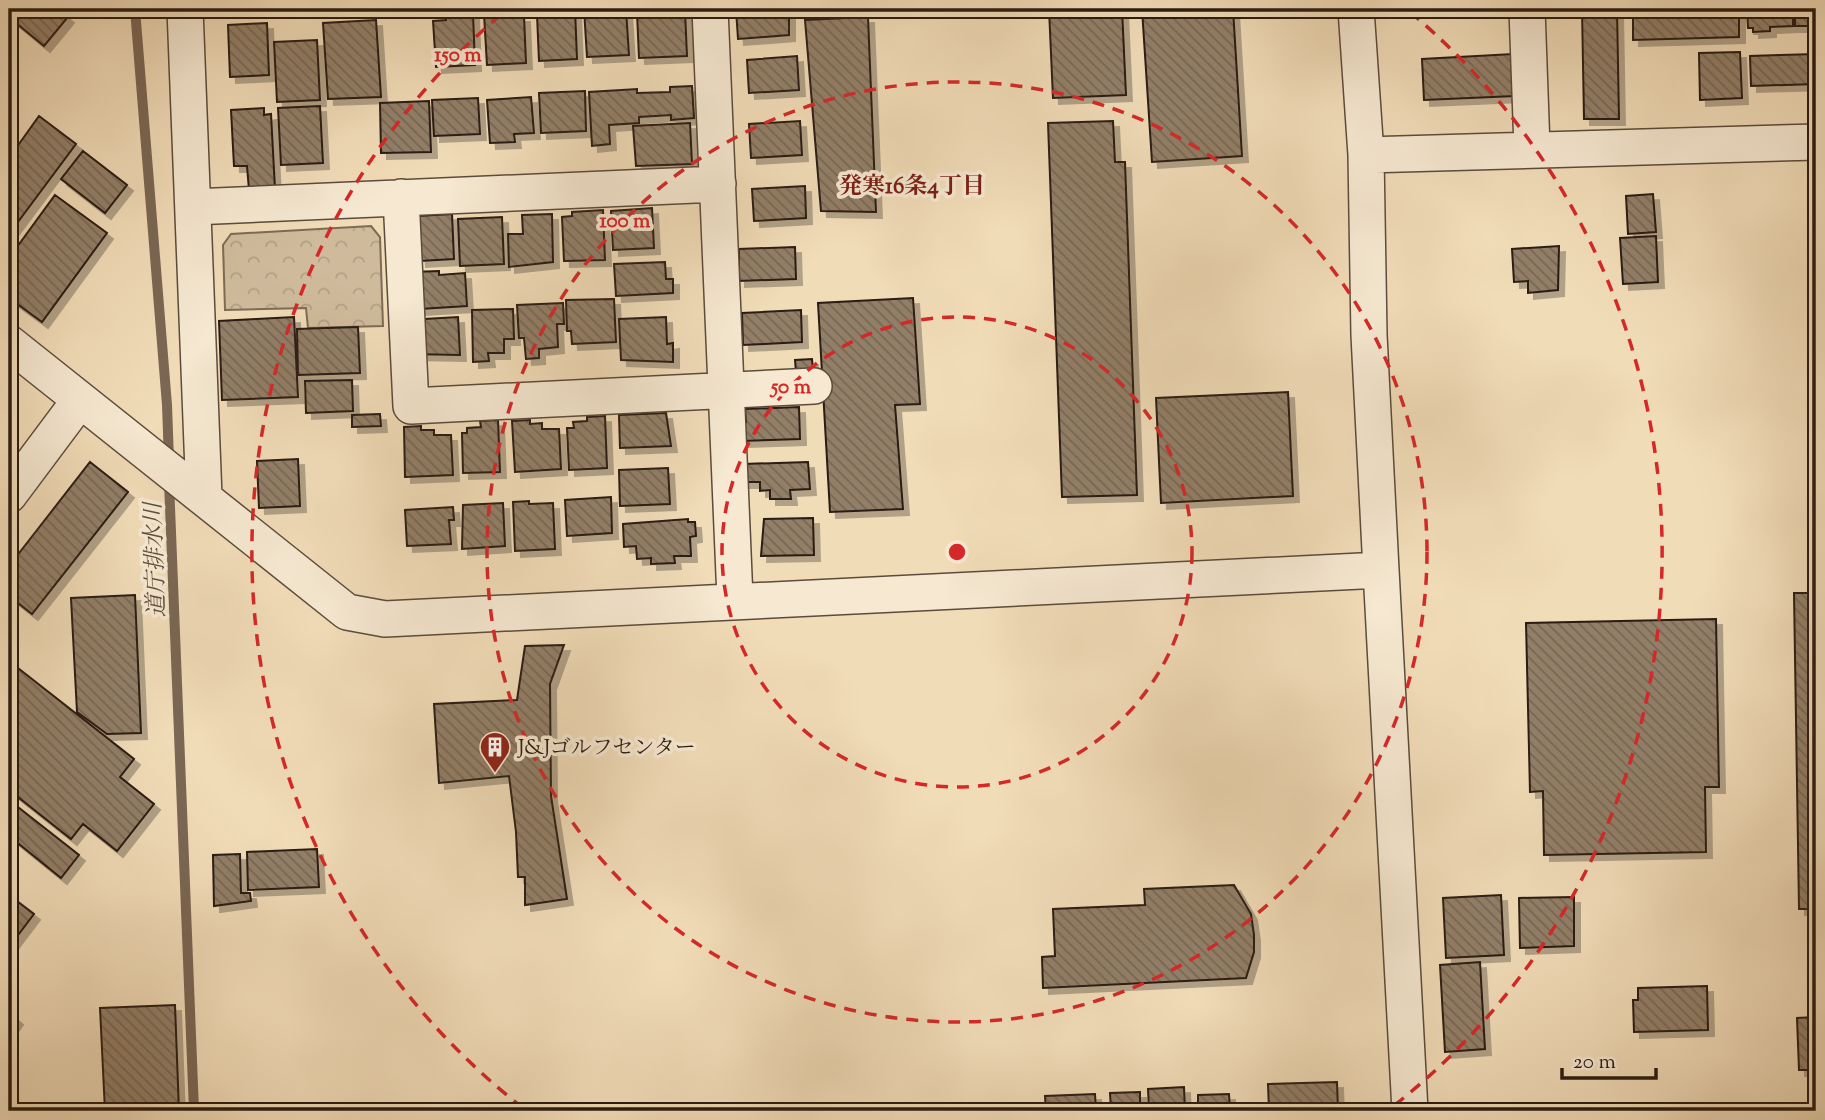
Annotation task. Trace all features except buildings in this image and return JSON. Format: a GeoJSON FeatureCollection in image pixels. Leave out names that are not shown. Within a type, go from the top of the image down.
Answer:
{"type":"FeatureCollection","features":[{"type":"Feature","properties":{"kind":"street"},"geometry":{"type":"LineString","coordinates":[[185,9],[193,206],[196,491]]}},
{"type":"Feature","properties":{"kind":"street"},"geometry":{"type":"LineString","coordinates":[[710,9],[735,599]]}},
{"type":"Feature","properties":{"kind":"street"},"geometry":{"type":"LineString","coordinates":[[1356,9],[1366,155],[1369,335],[1410,1111]]}},
{"type":"Feature","properties":{"kind":"street"},"geometry":{"type":"LineString","coordinates":[[1527,9],[1532,148]]}},
{"type":"Feature","properties":{"kind":"street"},"geometry":{"type":"LineString","coordinates":[[1366,155],[1532,148],[1816,142]]}},
{"type":"Feature","properties":{"kind":"street"},"geometry":{"type":"LineString","coordinates":[[193,206],[718,184]]}},
{"type":"Feature","properties":{"kind":"street"},"geometry":{"type":"LineString","coordinates":[[401,197],[411,406],[814,386]]}},
{"type":"Feature","properties":{"kind":"street"},"geometry":{"type":"LineString","coordinates":[[9,343],[347,612],[385,619],[735,599],[1381,570]]}},
{"type":"Feature","properties":{"kind":"street"},"geometry":{"type":"LineString","coordinates":[[9,495],[80,400]]}},
{"type":"Feature","properties":{"kind":"green space"},"geometry":{"type":"Polygon","coordinates":[[[371,226],[380,237],[383,326],[308,328],[306,308],[225,310],[223,245],[231,234],[371,226]]]}},
{"type":"Feature","properties":{"kind":"waterway","name":"道庁排水川"},"geometry":{"type":"LineString","coordinates":[[135,9],[167,405],[169,460]]}},
{"type":"Feature","properties":{"kind":"waterway","name":"道庁排水川"},"geometry":{"type":"LineString","coordinates":[[169,482],[194,1111]]}},
{"type":"Feature","properties":{"kind":"place","name":"J&Jゴルフセンター"},"geometry":{"type":"Point","coordinates":[495,774]}},
{"type":"Feature","properties":{"kind":"district","name":"発寒16条4丁目"},"geometry":{"type":"Point","coordinates":[912,185]}}]}
